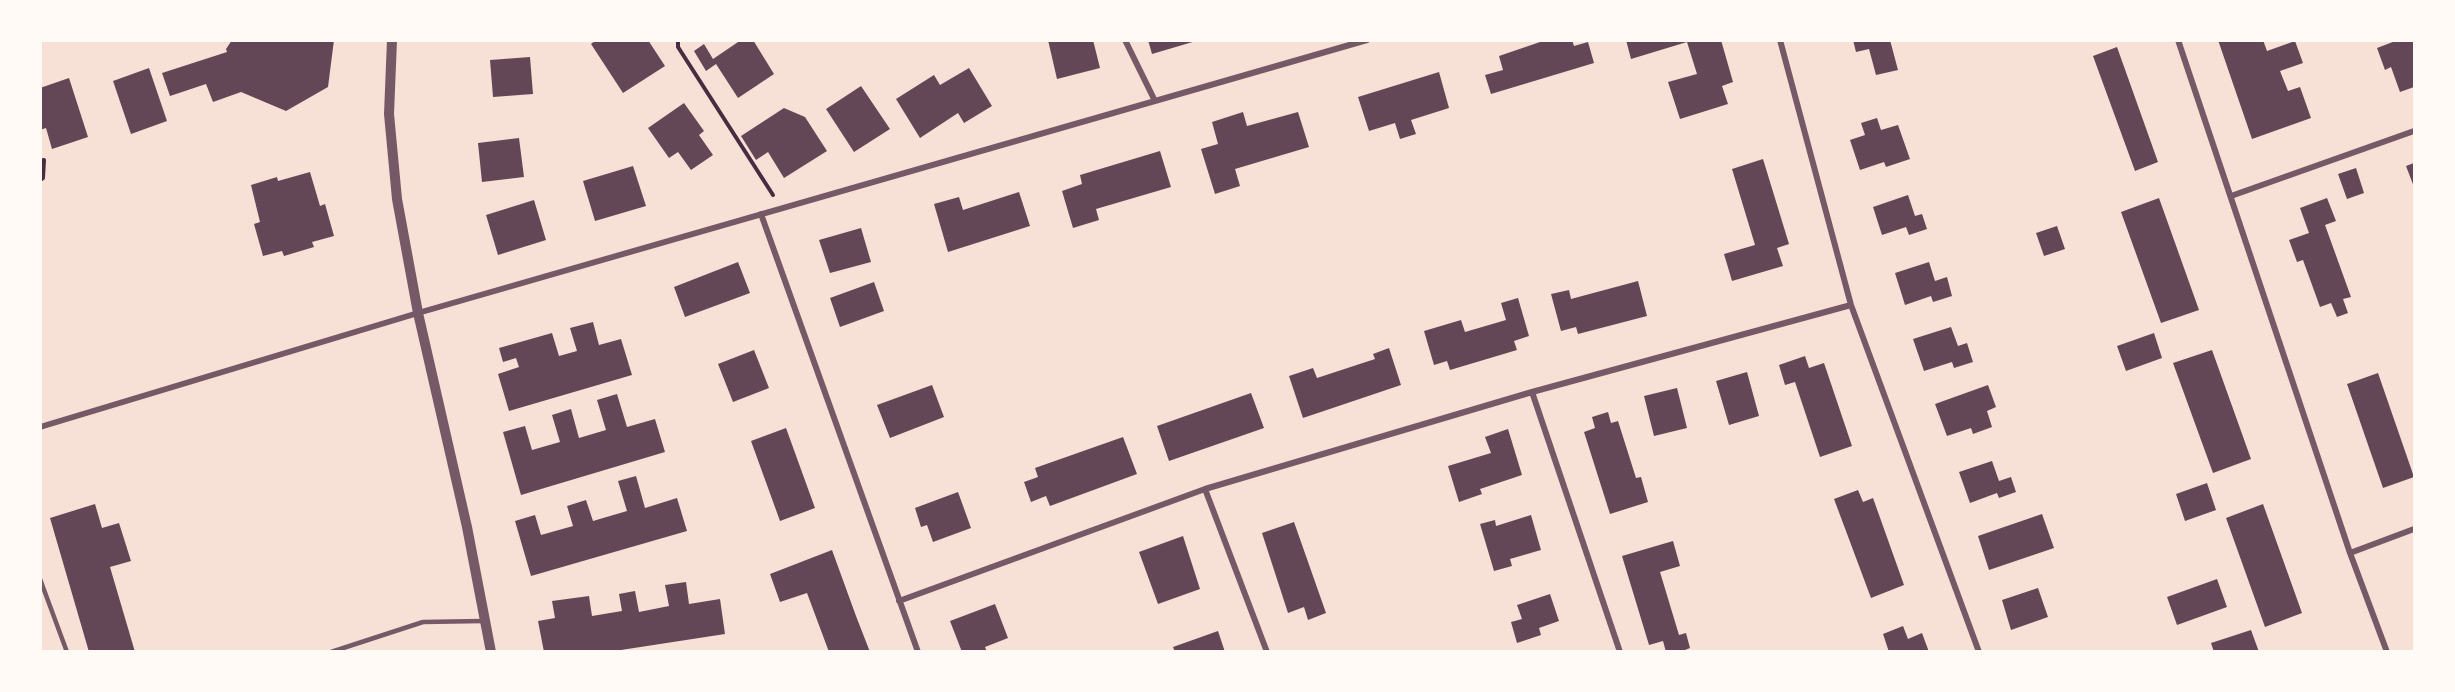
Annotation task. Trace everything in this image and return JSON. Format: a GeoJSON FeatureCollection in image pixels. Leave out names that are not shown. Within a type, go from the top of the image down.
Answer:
{"type":"FeatureCollection","features":[{"type":"Feature","properties":{"kind":"street"},"geometry":{"type":"LineString","coordinates":[[392,40],[389,114],[397,199],[418,313],[491,651]]}},
{"type":"Feature","properties":{"kind":"street"},"geometry":{"type":"LineString","coordinates":[[1125,40],[1155,101]]}},
{"type":"Feature","properties":{"kind":"street"},"geometry":{"type":"LineString","coordinates":[[40,427],[418,313],[1366,40]]}},
{"type":"Feature","properties":{"kind":"street"},"geometry":{"type":"LineString","coordinates":[[1780,40],[1851,305],[1979,651]]}},
{"type":"Feature","properties":{"kind":"street"},"geometry":{"type":"LineString","coordinates":[[2178,40],[2350,553],[2387,651]]}},
{"type":"Feature","properties":{"kind":"street"},"geometry":{"type":"LineString","coordinates":[[2231,195],[2415,131]]}},
{"type":"Feature","properties":{"kind":"street"},"geometry":{"type":"LineString","coordinates":[[761,214],[898,601],[918,651]]}},
{"type":"Feature","properties":{"kind":"street"},"geometry":{"type":"LineString","coordinates":[[898,601],[1205,489],[1532,392],[1851,305]]}},
{"type":"Feature","properties":{"kind":"street"},"geometry":{"type":"LineString","coordinates":[[1532,392],[1620,651]]}},
{"type":"Feature","properties":{"kind":"street"},"geometry":{"type":"LineString","coordinates":[[1205,489],[1267,651]]}},
{"type":"Feature","properties":{"kind":"street"},"geometry":{"type":"LineString","coordinates":[[2350,553],[2415,529]]}},
{"type":"Feature","properties":{"kind":"lane"},"geometry":{"type":"LineString","coordinates":[[40,579],[68,651]]}},
{"type":"Feature","properties":{"kind":"lane"},"geometry":{"type":"LineString","coordinates":[[331,651],[423,622],[486,621]]}},
{"type":"Feature","properties":{"kind":"path"},"geometry":{"type":"LineString","coordinates":[[678,40],[678,47],[782,208]]}},
{"type":"Feature","properties":{"kind":"path"},"geometry":{"type":"LineString","coordinates":[[40,161],[44,160],[43,178],[40,180]]}},
{"type":"Feature","properties":{"kind":"building"},"geometry":{"type":"Polygon","coordinates":[[[232,40],[334,40],[328,87],[286,111],[241,92],[213,102],[206,84],[170,96],[162,73],[227,52],[226,49],[232,40]]]}},
{"type":"Feature","properties":{"kind":"building"},"geometry":{"type":"Polygon","coordinates":[[[596,40],[648,40],[665,66],[623,93],[591,44],[596,40]]]}},
{"type":"Feature","properties":{"kind":"building"},"geometry":{"type":"Polygon","coordinates":[[[741,40],[753,40],[774,74],[738,98],[716,64],[706,71],[694,51],[704,44],[713,59],[741,40]]]}},
{"type":"Feature","properties":{"kind":"building"},"geometry":{"type":"Polygon","coordinates":[[[1048,40],[1093,40],[1100,68],[1057,79],[1048,40]]]}},
{"type":"Feature","properties":{"kind":"building"},"geometry":{"type":"Polygon","coordinates":[[[1148,40],[1196,40],[1196,41],[1152,54],[1148,40]]]}},
{"type":"Feature","properties":{"kind":"building"},"geometry":{"type":"Polygon","coordinates":[[[1546,40],[1572,40],[1574,46],[1588,42],[1594,63],[1491,94],[1485,75],[1503,70],[1499,56],[1546,40]]]}},
{"type":"Feature","properties":{"kind":"building"},"geometry":{"type":"Polygon","coordinates":[[[1626,40],[1721,40],[1733,82],[1722,86],[1728,104],[1680,119],[1668,82],[1697,74],[1687,42],[1631,59],[1626,40]]]}},
{"type":"Feature","properties":{"kind":"building"},"geometry":{"type":"Polygon","coordinates":[[[1853,40],[1890,40],[1898,70],[1876,75],[1869,49],[1856,52],[1853,40]]]}},
{"type":"Feature","properties":{"kind":"building"},"geometry":{"type":"Polygon","coordinates":[[[2218,40],[2263,40],[2267,51],[2295,41],[2303,63],[2280,71],[2288,91],[2300,87],[2311,118],[2252,139],[2218,40]]]}},
{"type":"Feature","properties":{"kind":"building"},"geometry":{"type":"Polygon","coordinates":[[[2398,40],[2414,40],[2414,87],[2400,92],[2391,67],[2385,70],[2377,48],[2398,40]]]}},
{"type":"Feature","properties":{"kind":"building"},"geometry":{"type":"Polygon","coordinates":[[[2117,47],[2158,162],[2135,171],[2093,56],[2117,47]]]}},
{"type":"Feature","properties":{"kind":"building"},"geometry":{"type":"Polygon","coordinates":[[[530,57],[533,94],[493,97],[490,60],[530,57]]]}},
{"type":"Feature","properties":{"kind":"building"},"geometry":{"type":"Polygon","coordinates":[[[149,68],[167,121],[131,134],[113,81],[149,68]]]}},
{"type":"Feature","properties":{"kind":"building"},"geometry":{"type":"Polygon","coordinates":[[[969,68],[992,106],[964,123],[958,113],[920,138],[896,99],[934,75],[940,85],[969,68]]]}},
{"type":"Feature","properties":{"kind":"building"},"geometry":{"type":"Polygon","coordinates":[[[1439,72],[1449,108],[1411,120],[1416,134],[1400,139],[1395,123],[1369,131],[1358,97],[1439,72]]]}},
{"type":"Feature","properties":{"kind":"building"},"geometry":{"type":"Polygon","coordinates":[[[69,78],[88,137],[52,149],[46,128],[40,130],[40,88],[69,78]]]}},
{"type":"Feature","properties":{"kind":"building"},"geometry":{"type":"Polygon","coordinates":[[[861,86],[890,129],[854,152],[826,109],[861,86]]]}},
{"type":"Feature","properties":{"kind":"building"},"geometry":{"type":"Polygon","coordinates":[[[684,103],[704,131],[699,135],[713,155],[691,170],[678,152],[669,158],[648,128],[684,103]]]}},
{"type":"Feature","properties":{"kind":"building"},"geometry":{"type":"Polygon","coordinates":[[[784,108],[805,117],[827,151],[784,178],[768,152],[756,160],[741,136],[784,108]]]}},
{"type":"Feature","properties":{"kind":"building"},"geometry":{"type":"Polygon","coordinates":[[[1243,112],[1247,126],[1298,112],[1309,147],[1235,169],[1240,186],[1215,194],[1201,149],[1218,144],[1212,122],[1243,112]]]}},
{"type":"Feature","properties":{"kind":"building"},"geometry":{"type":"Polygon","coordinates":[[[1877,118],[1881,130],[1898,125],[1910,159],[1886,167],[1884,162],[1860,170],[1850,140],[1865,135],[1861,123],[1877,118]]]}},
{"type":"Feature","properties":{"kind":"building"},"geometry":{"type":"Polygon","coordinates":[[[519,138],[524,177],[482,182],[478,143],[519,138]]]}},
{"type":"Feature","properties":{"kind":"building"},"geometry":{"type":"Polygon","coordinates":[[[1160,151],[1171,187],[1096,209],[1099,220],[1073,228],[1062,191],[1082,184],[1080,175],[1160,151]]]}},
{"type":"Feature","properties":{"kind":"building"},"geometry":{"type":"Polygon","coordinates":[[[1763,159],[1789,244],[1777,248],[1783,266],[1732,281],[1724,254],[1755,245],[1732,169],[1763,159]]]}},
{"type":"Feature","properties":{"kind":"building"},"geometry":{"type":"Polygon","coordinates":[[[2414,163],[2414,187],[2406,166],[2414,163]]]}},
{"type":"Feature","properties":{"kind":"building"},"geometry":{"type":"Polygon","coordinates":[[[633,166],[646,206],[595,221],[583,181],[633,166]]]}},
{"type":"Feature","properties":{"kind":"building"},"geometry":{"type":"Polygon","coordinates":[[[2356,168],[2364,193],[2347,199],[2338,174],[2356,168]]]}},
{"type":"Feature","properties":{"kind":"building"},"geometry":{"type":"Polygon","coordinates":[[[310,172],[320,206],[325,204],[334,236],[312,242],[314,247],[284,256],[282,251],[263,256],[254,224],[260,222],[251,185],[277,177],[278,181],[310,172]]]}},
{"type":"Feature","properties":{"kind":"building"},"geometry":{"type":"Polygon","coordinates":[[[1019,192],[1030,226],[948,252],[934,204],[959,197],[963,210],[1019,192]]]}},
{"type":"Feature","properties":{"kind":"building"},"geometry":{"type":"Polygon","coordinates":[[[1908,195],[1915,216],[1922,214],[1927,229],[1909,235],[1906,227],[1882,235],[1873,207],[1908,195]]]}},
{"type":"Feature","properties":{"kind":"building"},"geometry":{"type":"Polygon","coordinates":[[[2159,198],[2199,310],[2161,323],[2121,212],[2159,198]]]}},
{"type":"Feature","properties":{"kind":"building"},"geometry":{"type":"Polygon","coordinates":[[[2327,198],[2336,221],[2325,225],[2351,297],[2343,299],[2348,313],[2337,317],[2331,303],[2320,307],[2303,260],[2297,262],[2289,240],[2309,233],[2300,208],[2327,198]]]}},
{"type":"Feature","properties":{"kind":"building"},"geometry":{"type":"Polygon","coordinates":[[[534,200],[546,240],[498,255],[486,215],[534,200]]]}},
{"type":"Feature","properties":{"kind":"building"},"geometry":{"type":"Polygon","coordinates":[[[2057,226],[2065,249],[2044,256],[2036,233],[2057,226]]]}},
{"type":"Feature","properties":{"kind":"building"},"geometry":{"type":"Polygon","coordinates":[[[861,228],[871,262],[830,273],[819,240],[861,228]]]}},
{"type":"Feature","properties":{"kind":"building"},"geometry":{"type":"Polygon","coordinates":[[[738,262],[750,293],[685,317],[674,287],[738,262]]]}},
{"type":"Feature","properties":{"kind":"building"},"geometry":{"type":"Polygon","coordinates":[[[1929,262],[1935,281],[1947,277],[1952,296],[1933,302],[1931,296],[1905,305],[1895,273],[1929,262]]]}},
{"type":"Feature","properties":{"kind":"building"},"geometry":{"type":"Polygon","coordinates":[[[1638,281],[1647,316],[1578,334],[1576,327],[1561,331],[1551,294],[1569,290],[1571,299],[1638,281]]]}},
{"type":"Feature","properties":{"kind":"building"},"geometry":{"type":"Polygon","coordinates":[[[874,282],[884,311],[840,327],[830,298],[874,282]]]}},
{"type":"Feature","properties":{"kind":"building"},"geometry":{"type":"Polygon","coordinates":[[[1518,298],[1529,336],[1514,341],[1517,350],[1450,370],[1447,361],[1434,365],[1424,331],[1461,320],[1465,332],[1506,320],[1501,303],[1518,298]]]}},
{"type":"Feature","properties":{"kind":"building"},"geometry":{"type":"Polygon","coordinates":[[[593,322],[599,345],[621,339],[632,375],[509,411],[498,374],[519,367],[516,358],[503,362],[499,348],[552,333],[559,356],[577,351],[570,328],[593,322]]]}},
{"type":"Feature","properties":{"kind":"building"},"geometry":{"type":"Polygon","coordinates":[[[1951,327],[1958,346],[1967,343],[1973,362],[1954,368],[1952,362],[1924,371],[1913,339],[1951,327]]]}},
{"type":"Feature","properties":{"kind":"building"},"geometry":{"type":"Polygon","coordinates":[[[2154,333],[2162,358],[2126,371],[2117,346],[2154,333]]]}},
{"type":"Feature","properties":{"kind":"building"},"geometry":{"type":"Polygon","coordinates":[[[1389,348],[1401,385],[1303,418],[1289,376],[1313,368],[1317,378],[1375,359],[1373,354],[1389,348]]]}},
{"type":"Feature","properties":{"kind":"building"},"geometry":{"type":"Polygon","coordinates":[[[754,350],[769,388],[733,402],[718,364],[754,350]]]}},
{"type":"Feature","properties":{"kind":"building"},"geometry":{"type":"Polygon","coordinates":[[[2212,350],[2251,459],[2213,473],[2173,363],[2212,350]]]}},
{"type":"Feature","properties":{"kind":"building"},"geometry":{"type":"Polygon","coordinates":[[[1805,356],[1809,368],[1824,363],[1852,446],[1820,457],[1795,382],[1785,385],[1779,365],[1805,356]]]}},
{"type":"Feature","properties":{"kind":"building"},"geometry":{"type":"Polygon","coordinates":[[[1747,372],[1759,416],[1729,425],[1716,381],[1747,372]]]}},
{"type":"Feature","properties":{"kind":"building"},"geometry":{"type":"Polygon","coordinates":[[[2378,373],[2414,477],[2383,488],[2347,384],[2378,373]]]}},
{"type":"Feature","properties":{"kind":"building"},"geometry":{"type":"Polygon","coordinates":[[[932,385],[944,417],[890,438],[877,405],[932,385]]]}},
{"type":"Feature","properties":{"kind":"building"},"geometry":{"type":"Polygon","coordinates":[[[1988,385],[1996,407],[1987,411],[1992,427],[1973,434],[1971,428],[1947,436],[1935,404],[1988,385]]]}},
{"type":"Feature","properties":{"kind":"building"},"geometry":{"type":"Polygon","coordinates":[[[1677,388],[1687,428],[1654,436],[1644,396],[1677,388]]]}},
{"type":"Feature","properties":{"kind":"building"},"geometry":{"type":"Polygon","coordinates":[[[1251,393],[1264,428],[1169,461],[1157,426],[1251,393]]]}},
{"type":"Feature","properties":{"kind":"building"},"geometry":{"type":"Polygon","coordinates":[[[617,394],[627,427],[655,419],[665,452],[521,495],[503,432],[525,426],[532,450],[560,442],[552,415],[571,409],[579,438],[606,430],[597,400],[617,394]]]}},
{"type":"Feature","properties":{"kind":"building"},"geometry":{"type":"Polygon","coordinates":[[[1608,412],[1611,423],[1618,421],[1636,478],[1641,477],[1648,502],[1610,514],[1584,432],[1595,428],[1592,417],[1608,412]]]}},
{"type":"Feature","properties":{"kind":"building"},"geometry":{"type":"Polygon","coordinates":[[[786,428],[815,508],[780,521],[751,441],[786,428]]]}},
{"type":"Feature","properties":{"kind":"building"},"geometry":{"type":"Polygon","coordinates":[[[1508,429],[1522,475],[1480,489],[1482,494],[1459,502],[1448,466],[1491,453],[1485,437],[1508,429]]]}},
{"type":"Feature","properties":{"kind":"building"},"geometry":{"type":"Polygon","coordinates":[[[1123,437],[1137,474],[1050,506],[1046,496],[1031,502],[1024,482],[1038,477],[1035,468],[1123,437]]]}},
{"type":"Feature","properties":{"kind":"building"},"geometry":{"type":"Polygon","coordinates":[[[1992,461],[1999,481],[2011,477],[2016,492],[1999,498],[1997,493],[1970,503],[1959,472],[1992,461]]]}},
{"type":"Feature","properties":{"kind":"building"},"geometry":{"type":"Polygon","coordinates":[[[636,476],[645,508],[677,498],[687,531],[531,576],[515,521],[535,515],[541,535],[573,526],[567,506],[586,500],[593,521],[627,511],[618,481],[636,476]]]}},
{"type":"Feature","properties":{"kind":"building"},"geometry":{"type":"Polygon","coordinates":[[[2207,483],[2216,510],[2185,521],[2176,494],[2207,483]]]}},
{"type":"Feature","properties":{"kind":"building"},"geometry":{"type":"Polygon","coordinates":[[[1858,490],[1863,502],[1873,498],[1904,585],[1871,598],[1834,499],[1858,490]]]}},
{"type":"Feature","properties":{"kind":"building"},"geometry":{"type":"Polygon","coordinates":[[[958,492],[971,528],[933,542],[927,525],[921,527],[915,508],[958,492]]]}},
{"type":"Feature","properties":{"kind":"building"},"geometry":{"type":"Polygon","coordinates":[[[95,504],[102,528],[119,523],[131,561],[110,567],[135,652],[89,652],[50,518],[95,504]]]}},
{"type":"Feature","properties":{"kind":"building"},"geometry":{"type":"Polygon","coordinates":[[[2263,504],[2302,613],[2265,627],[2226,518],[2263,504]]]}},
{"type":"Feature","properties":{"kind":"building"},"geometry":{"type":"Polygon","coordinates":[[[2042,514],[2054,548],[1989,570],[1978,536],[2042,514]]]}},
{"type":"Feature","properties":{"kind":"building"},"geometry":{"type":"Polygon","coordinates":[[[1531,515],[1541,550],[1510,559],[1512,566],[1494,571],[1480,524],[1495,520],[1496,526],[1531,515]]]}},
{"type":"Feature","properties":{"kind":"building"},"geometry":{"type":"Polygon","coordinates":[[[1294,522],[1326,613],[1308,620],[1304,607],[1288,613],[1262,533],[1294,522]]]}},
{"type":"Feature","properties":{"kind":"building"},"geometry":{"type":"Polygon","coordinates":[[[1183,536],[1200,589],[1158,604],[1139,552],[1183,536]]]}},
{"type":"Feature","properties":{"kind":"building"},"geometry":{"type":"Polygon","coordinates":[[[1673,541],[1680,566],[1660,572],[1679,635],[1686,633],[1690,648],[1680,652],[1666,652],[1663,641],[1649,645],[1622,556],[1673,541]]]}},
{"type":"Feature","properties":{"kind":"building"},"geometry":{"type":"Polygon","coordinates":[[[832,550],[870,652],[829,652],[807,593],[780,602],[770,574],[832,550]]]}},
{"type":"Feature","properties":{"kind":"building"},"geometry":{"type":"Polygon","coordinates":[[[2217,579],[2227,607],[2177,625],[2167,597],[2217,579]]]}},
{"type":"Feature","properties":{"kind":"building"},"geometry":{"type":"Polygon","coordinates":[[[686,582],[689,604],[720,599],[725,634],[608,652],[544,652],[538,621],[555,618],[552,601],[589,596],[592,616],[622,611],[619,594],[635,591],[639,612],[669,606],[665,585],[686,582]]]}},
{"type":"Feature","properties":{"kind":"building"},"geometry":{"type":"Polygon","coordinates":[[[2038,588],[2048,617],[2011,630],[2002,600],[2038,588]]]}},
{"type":"Feature","properties":{"kind":"building"},"geometry":{"type":"Polygon","coordinates":[[[1550,594],[1559,621],[1539,628],[1541,635],[1517,643],[1511,622],[1522,619],[1517,605],[1550,594]]]}},
{"type":"Feature","properties":{"kind":"building"},"geometry":{"type":"Polygon","coordinates":[[[995,604],[1008,638],[985,647],[987,652],[962,652],[950,621],[995,604]]]}},
{"type":"Feature","properties":{"kind":"building"},"geometry":{"type":"Polygon","coordinates":[[[1903,626],[1908,639],[1922,633],[1929,652],[1889,652],[1883,634],[1903,626]]]}},
{"type":"Feature","properties":{"kind":"building"},"geometry":{"type":"Polygon","coordinates":[[[2251,630],[2259,652],[2214,652],[2211,643],[2251,630]]]}},
{"type":"Feature","properties":{"kind":"building"},"geometry":{"type":"Polygon","coordinates":[[[1218,631],[1225,652],[1175,652],[1173,647],[1218,631]]]}}]}
